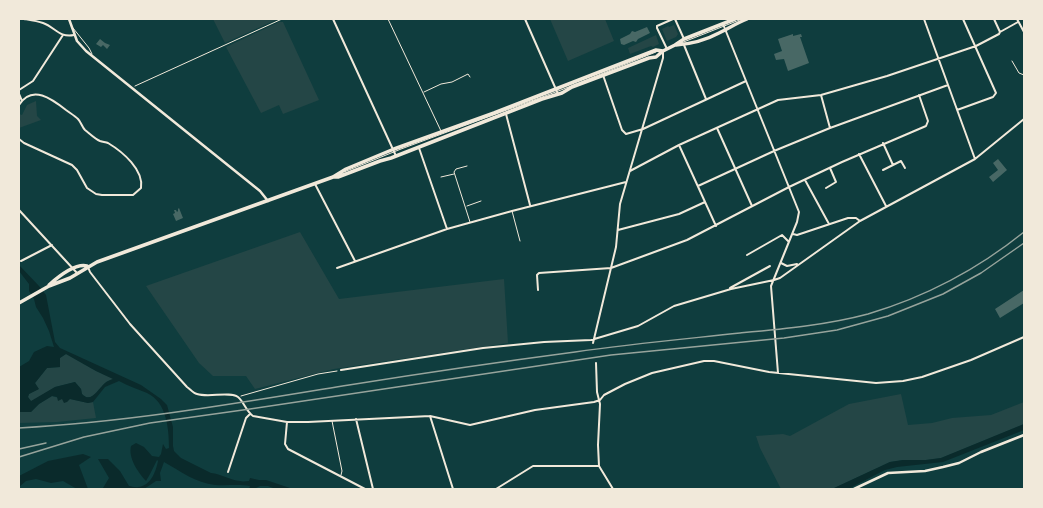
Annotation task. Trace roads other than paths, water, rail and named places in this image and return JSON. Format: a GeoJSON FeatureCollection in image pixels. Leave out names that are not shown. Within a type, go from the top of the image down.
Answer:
{"type":"FeatureCollection","features":[{"type":"Feature","properties":{"kind":"main road"},"geometry":{"type":"LineString","coordinates":[[332,177],[338,177],[395,152],[419,147],[442,134],[506,114],[557,91],[572,87],[649,58],[656,57],[684,39],[724,26],[733,21],[748,19]]}},
{"type":"Feature","properties":{"kind":"main road"},"geometry":{"type":"LineString","coordinates":[[675,45],[684,45],[719,33],[724,26]]}},
{"type":"Feature","properties":{"kind":"main road"},"geometry":{"type":"LineString","coordinates":[[19,303],[80,266],[88,266],[315,184],[346,169],[557,91],[656,50],[665,50]]}},
{"type":"Feature","properties":{"kind":"main road"},"geometry":{"type":"LineString","coordinates":[[49,286],[58,284],[86,269],[88,266]]}},
{"type":"Feature","properties":{"kind":"street"},"geometry":{"type":"LineString","coordinates":[[24,19],[42,23],[63,35],[74,35]]}},
{"type":"Feature","properties":{"kind":"street"},"geometry":{"type":"LineString","coordinates":[[333,19],[395,152]]}},
{"type":"Feature","properties":{"kind":"street"},"geometry":{"type":"LineString","coordinates":[[525,19],[557,91]]}},
{"type":"Feature","properties":{"kind":"street"},"geometry":{"type":"LineString","coordinates":[[593,343],[611,268],[618,230],[620,204],[665,50],[657,26],[674,19],[684,39]]}},
{"type":"Feature","properties":{"kind":"street"},"geometry":{"type":"LineString","coordinates":[[924,19],[974,159]]}},
{"type":"Feature","properties":{"kind":"street"},"geometry":{"type":"LineString","coordinates":[[957,110],[994,97],[996,93],[964,19]]}},
{"type":"Feature","properties":{"kind":"street"},"geometry":{"type":"LineString","coordinates":[[994,19],[1000,32]]}},
{"type":"Feature","properties":{"kind":"street"},"geometry":{"type":"LineString","coordinates":[[1017,19],[1024,32]]}},
{"type":"Feature","properties":{"kind":"street"},"geometry":{"type":"LineString","coordinates":[[69,21],[74,35],[81,47],[92,57],[133,88],[260,191],[268,201]]}},
{"type":"Feature","properties":{"kind":"street"},"geometry":{"type":"LineString","coordinates":[[630,170],[679,145],[778,100],[821,95],[901,72],[976,46],[996,36],[1000,32],[1018,22]]}},
{"type":"Feature","properties":{"kind":"street"},"geometry":{"type":"LineString","coordinates":[[724,26],[798,209],[799,215],[793,234],[774,280],[771,292],[778,373]]}},
{"type":"Feature","properties":{"kind":"street"},"geometry":{"type":"LineString","coordinates":[[19,90],[33,81],[63,35]]}},
{"type":"Feature","properties":{"kind":"street"},"geometry":{"type":"LineString","coordinates":[[684,45],[706,100]]}},
{"type":"Feature","properties":{"kind":"street"},"geometry":{"type":"LineString","coordinates":[[603,75],[624,133],[642,129],[746,81]]}},
{"type":"Feature","properties":{"kind":"street"},"geometry":{"type":"LineString","coordinates":[[698,186],[774,151],[830,128],[948,85]]}},
{"type":"Feature","properties":{"kind":"street"},"geometry":{"type":"LineString","coordinates":[[19,94],[22,101]]}},
{"type":"Feature","properties":{"kind":"street"},"geometry":{"type":"LineString","coordinates":[[19,105],[29,96],[42,94],[53,100],[78,120],[84,128],[99,140],[108,143],[130,161],[138,173],[142,184],[141,188],[133,194],[96,194],[87,188],[77,170],[72,165],[24,143],[19,139]]}},
{"type":"Feature","properties":{"kind":"street"},"geometry":{"type":"LineString","coordinates":[[821,95],[830,128]]}},
{"type":"Feature","properties":{"kind":"street"},"geometry":{"type":"LineString","coordinates":[[538,290],[537,275],[539,274],[611,268],[687,240],[789,187],[883,143],[926,126],[928,123],[920,95]]}},
{"type":"Feature","properties":{"kind":"street"},"geometry":{"type":"LineString","coordinates":[[506,114],[530,206]]}},
{"type":"Feature","properties":{"kind":"street"},"geometry":{"type":"LineString","coordinates":[[341,370],[483,348],[595,339],[638,326],[674,306],[731,289],[774,280],[860,221],[974,159],[1024,119]]}},
{"type":"Feature","properties":{"kind":"street"},"geometry":{"type":"LineString","coordinates":[[717,128],[752,206]]}},
{"type":"Feature","properties":{"kind":"street"},"geometry":{"type":"LineString","coordinates":[[883,143],[893,165]]}},
{"type":"Feature","properties":{"kind":"street"},"geometry":{"type":"LineString","coordinates":[[679,145],[716,226]]}},
{"type":"Feature","properties":{"kind":"street"},"geometry":{"type":"LineString","coordinates":[[419,147],[447,229]]}},
{"type":"Feature","properties":{"kind":"street"},"geometry":{"type":"LineString","coordinates":[[859,154],[886,206]]}},
{"type":"Feature","properties":{"kind":"street"},"geometry":{"type":"LineString","coordinates":[[883,170],[901,161],[905,168]]}},
{"type":"Feature","properties":{"kind":"street"},"geometry":{"type":"LineString","coordinates":[[826,188],[836,182],[830,168]]}},
{"type":"Feature","properties":{"kind":"street"},"geometry":{"type":"LineString","coordinates":[[805,180],[829,224]]}},
{"type":"Feature","properties":{"kind":"street"},"geometry":{"type":"LineString","coordinates":[[337,268],[447,229],[626,182]]}},
{"type":"Feature","properties":{"kind":"street"},"geometry":{"type":"LineString","coordinates":[[315,184],[355,261]]}},
{"type":"Feature","properties":{"kind":"street"},"geometry":{"type":"LineString","coordinates":[[618,230],[679,214],[705,202]]}},
{"type":"Feature","properties":{"kind":"street"},"geometry":{"type":"LineString","coordinates":[[19,210],[77,273]]}},
{"type":"Feature","properties":{"kind":"street"},"geometry":{"type":"LineString","coordinates":[[793,234],[797,235],[848,218],[856,218],[860,221]]}},
{"type":"Feature","properties":{"kind":"street"},"geometry":{"type":"LineString","coordinates":[[747,255],[782,235],[789,242]]}},
{"type":"Feature","properties":{"kind":"street"},"geometry":{"type":"LineString","coordinates":[[21,261],[52,246]]}},
{"type":"Feature","properties":{"kind":"street"},"geometry":{"type":"LineString","coordinates":[[781,263],[791,266],[800,262]]}},
{"type":"Feature","properties":{"kind":"street"},"geometry":{"type":"LineString","coordinates":[[88,266],[90,272],[130,324],[187,387],[196,394],[212,396],[230,394],[237,396],[250,414],[258,418],[287,422],[430,416],[470,425],[535,410],[600,400],[604,395],[652,373],[704,361],[714,361],[755,370],[778,373],[876,383],[903,382],[971,360],[1024,337]]}},
{"type":"Feature","properties":{"kind":"street"},"geometry":{"type":"LineString","coordinates":[[731,289],[730,288],[770,266]]}},
{"type":"Feature","properties":{"kind":"street"},"geometry":{"type":"LineString","coordinates":[[596,363],[597,392],[600,400],[599,466],[613,489]]}},
{"type":"Feature","properties":{"kind":"street"},"geometry":{"type":"LineString","coordinates":[[228,472],[246,418],[250,414]]}},
{"type":"Feature","properties":{"kind":"street"},"geometry":{"type":"LineString","coordinates":[[430,416],[453,489]]}},
{"type":"Feature","properties":{"kind":"street"},"geometry":{"type":"LineString","coordinates":[[356,419],[374,489]]}},
{"type":"Feature","properties":{"kind":"street"},"geometry":{"type":"LineString","coordinates":[[287,422],[285,444],[288,449],[365,489]]}},
{"type":"Feature","properties":{"kind":"street"},"geometry":{"type":"LineString","coordinates":[[854,489],[888,473],[943,468],[1024,435]]}},
{"type":"Feature","properties":{"kind":"street"},"geometry":{"type":"LineString","coordinates":[[496,489],[533,466],[599,466]]}},
{"type":"Feature","properties":{"kind":"lane"},"geometry":{"type":"LineString","coordinates":[[388,19],[442,134]]}},
{"type":"Feature","properties":{"kind":"lane"},"geometry":{"type":"LineString","coordinates":[[733,21],[742,19]]}},
{"type":"Feature","properties":{"kind":"lane"},"geometry":{"type":"LineString","coordinates":[[675,45],[724,26]]}},
{"type":"Feature","properties":{"kind":"lane"},"geometry":{"type":"LineString","coordinates":[[72,27],[76,30],[89,48],[92,57]]}},
{"type":"Feature","properties":{"kind":"lane"},"geometry":{"type":"LineString","coordinates":[[1012,61],[1019,73],[1024,75]]}},
{"type":"Feature","properties":{"kind":"lane"},"geometry":{"type":"LineString","coordinates":[[423,92],[441,84],[452,82],[468,74],[470,77]]}},
{"type":"Feature","properties":{"kind":"lane"},"geometry":{"type":"LineString","coordinates":[[466,166],[454,170],[454,174],[471,223]]}},
{"type":"Feature","properties":{"kind":"lane"},"geometry":{"type":"LineString","coordinates":[[441,177],[454,174]]}},
{"type":"Feature","properties":{"kind":"lane"},"geometry":{"type":"LineString","coordinates":[[465,206],[481,201]]}},
{"type":"Feature","properties":{"kind":"lane"},"geometry":{"type":"LineString","coordinates":[[512,211],[520,242]]}},
{"type":"Feature","properties":{"kind":"lane"},"geometry":{"type":"LineString","coordinates":[[332,421],[342,471],[340,476]]}},
{"type":"Feature","properties":{"kind":"railway"},"geometry":{"type":"LineString","coordinates":[[19,428],[143,417],[405,376],[616,346],[789,328],[837,321],[868,314],[930,290],[969,270],[1024,232]]}},
{"type":"Feature","properties":{"kind":"railway"},"geometry":{"type":"LineString","coordinates":[[19,457],[84,437],[150,423],[611,355],[784,338],[837,330],[888,316],[943,294],[981,273],[1024,243]]}},
{"type":"Feature","properties":{"kind":"railway"},"geometry":{"type":"LineString","coordinates":[[19,449],[46,443]]}}]}
